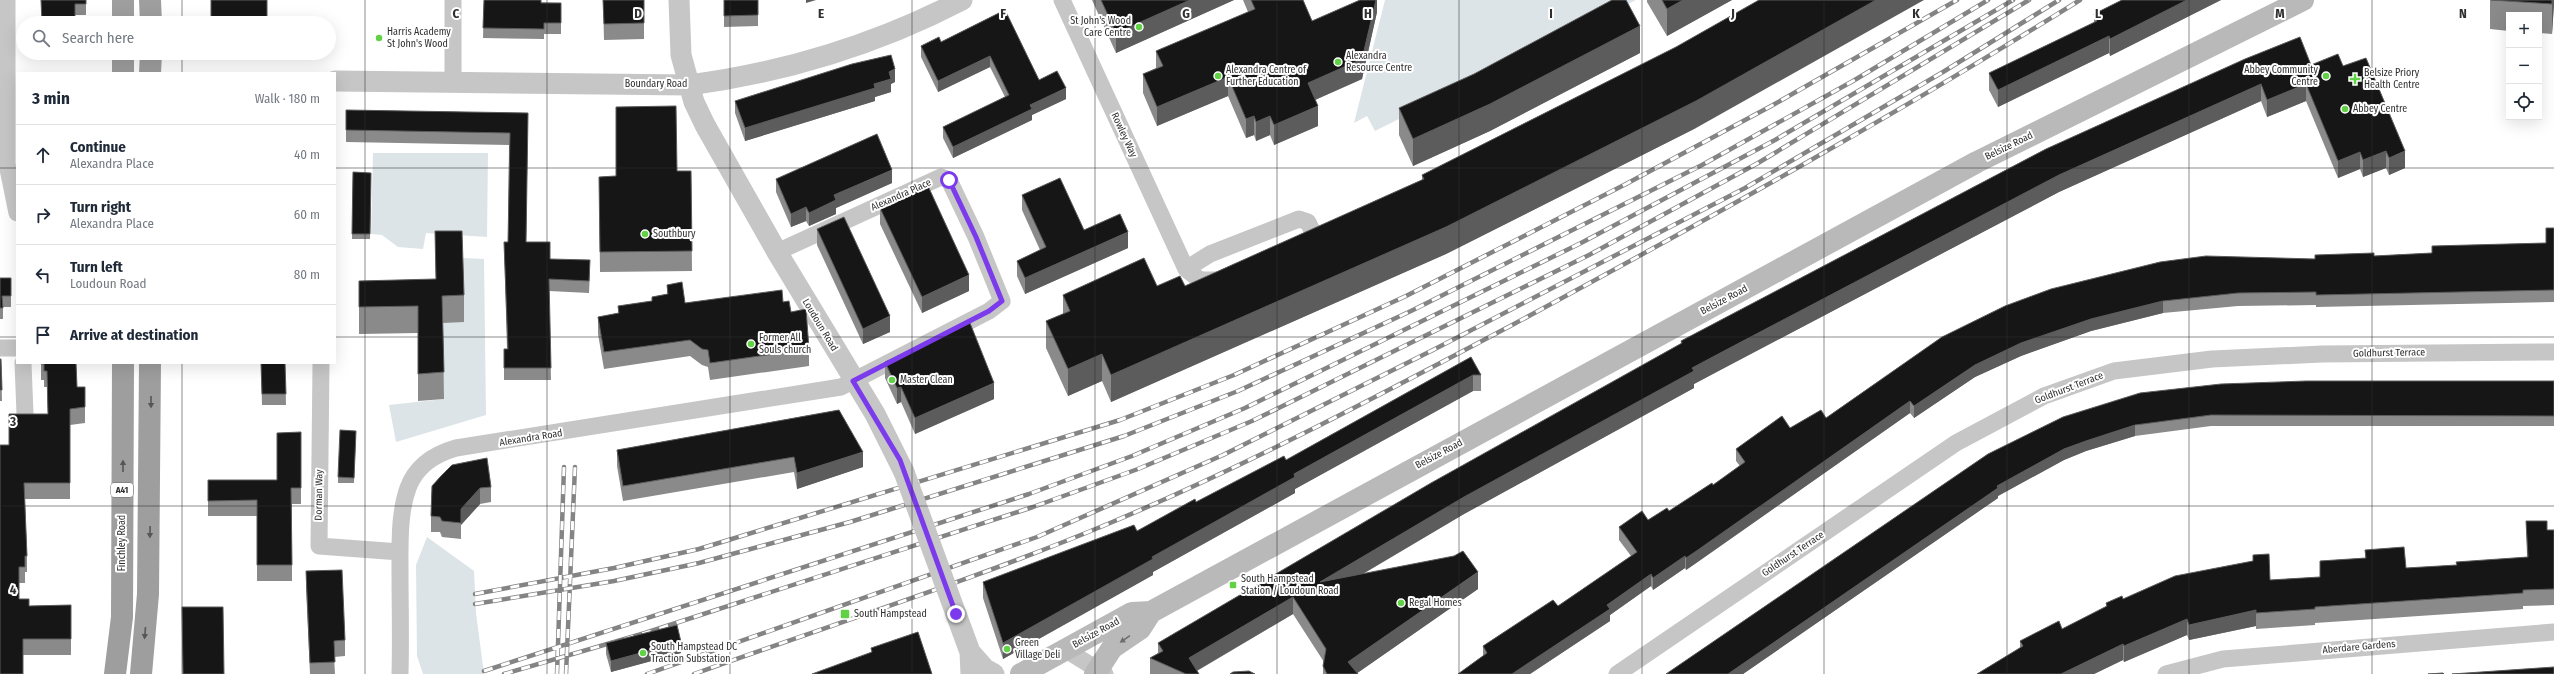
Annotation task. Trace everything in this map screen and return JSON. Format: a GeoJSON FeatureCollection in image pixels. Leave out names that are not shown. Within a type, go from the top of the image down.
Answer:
{"type":"FeatureCollection","features":[{"type":"Feature","properties":{"kind":"highway"},"geometry":{"type":"LineString","coordinates":[[123,0],[123,16]]}},
{"type":"Feature","properties":{"kind":"highway"},"geometry":{"type":"LineString","coordinates":[[150,0],[151,16]]}},
{"type":"Feature","properties":{"kind":"highway"},"geometry":{"type":"LineString","coordinates":[[123,60],[123,72]]}},
{"type":"Feature","properties":{"kind":"highway"},"geometry":{"type":"LineString","coordinates":[[150,72],[151,60]]}},
{"type":"Feature","properties":{"kind":"highway","name":"Finchley Road"},"geometry":{"type":"LineString","coordinates":[[115,674],[122,617],[123,364]]}},
{"type":"Feature","properties":{"kind":"highway"},"geometry":{"type":"LineString","coordinates":[[141,674],[148,594],[150,364]]}},
{"type":"Feature","properties":{"kind":"main road","name":"Belsize Road"},"geometry":{"type":"LineString","coordinates":[[1022,674],[1132,613],[1151,612],[1977,162],[2303,0]]}},
{"type":"Feature","properties":{"kind":"main road","name":"Belsize Road"},"geometry":{"type":"LineString","coordinates":[[1099,672],[1112,648],[1140,629],[1151,612]]}},
{"type":"Feature","properties":{"kind":"street"},"geometry":{"type":"LineString","coordinates":[[7,0],[7,164],[16,208]]}},
{"type":"Feature","properties":{"kind":"street"},"geometry":{"type":"LineString","coordinates":[[453,0],[453,83]]}},
{"type":"Feature","properties":{"kind":"street","name":"Loudoun Road"},"geometry":{"type":"LineString","coordinates":[[679,0],[681,55],[689,85],[705,125],[777,252],[853,381],[875,414],[904,472],[970,652],[971,674]]}},
{"type":"Feature","properties":{"kind":"street","name":"Boundary Road"},"geometry":{"type":"LineString","coordinates":[[336,81],[689,85],[721,81],[844,50],[914,23],[962,0]]}},
{"type":"Feature","properties":{"kind":"street","name":"Rowley Way"},"geometry":{"type":"LineString","coordinates":[[1062,0],[1186,269]]}},
{"type":"Feature","properties":{"kind":"street","name":"Alexandra Place"},"geometry":{"type":"LineString","coordinates":[[777,252],[941,177],[949,180],[976,237],[1002,301],[989,311],[853,381]]}},
{"type":"Feature","properties":{"kind":"street"},"geometry":{"type":"LineString","coordinates":[[1237,273],[1223,280],[1200,280],[1186,269],[1210,254],[1299,219],[1308,222],[1315,239]]}},
{"type":"Feature","properties":{"kind":"street"},"geometry":{"type":"LineString","coordinates":[[0,348],[16,348]]}},
{"type":"Feature","properties":{"kind":"street","name":"Goldhurst Terrace"},"geometry":{"type":"LineString","coordinates":[[1617,674],[1956,443],[2044,396],[2114,371],[2212,359],[2322,354],[2554,352]]}},
{"type":"Feature","properties":{"kind":"street"},"geometry":{"type":"LineString","coordinates":[[23,364],[25,414]]}},
{"type":"Feature","properties":{"kind":"street","name":"Dorman Way"},"geometry":{"type":"LineString","coordinates":[[321,364],[319,546],[400,552]]}},
{"type":"Feature","properties":{"kind":"street","name":"Alexandra Road"},"geometry":{"type":"LineString","coordinates":[[400,674],[400,552],[403,509],[409,486],[426,462],[441,453],[456,448],[826,390],[841,387],[853,381]]}},
{"type":"Feature","properties":{"kind":"street","name":"Aberdare Gardens"},"geometry":{"type":"LineString","coordinates":[[2166,674],[2223,659],[2554,632]]}},
{"type":"Feature","properties":{"kind":"street"},"geometry":{"type":"LineString","coordinates":[[1066,650],[1099,672]]}},
{"type":"Feature","properties":{"kind":"street","name":"Loudoun Road"},"geometry":{"type":"LineString","coordinates":[[970,652],[985,669],[994,674]]}},
{"type":"Feature","properties":{"kind":"shaded area"},"geometry":{"type":"Polygon","coordinates":[[[1385,0],[1636,0],[1375,131],[1367,116],[1354,123],[1385,0]]]}},
{"type":"Feature","properties":{"kind":"shaded area"},"geometry":{"type":"Polygon","coordinates":[[[373,153],[488,153],[487,237],[426,233],[423,249],[398,247],[382,235],[371,234],[373,153]]]}},
{"type":"Feature","properties":{"kind":"shaded area"},"geometry":{"type":"Polygon","coordinates":[[[462,258],[484,259],[486,415],[396,442],[389,405],[444,399],[442,323],[462,258]]]}},
{"type":"Feature","properties":{"kind":"shaded area"},"geometry":{"type":"Polygon","coordinates":[[[427,537],[474,571],[476,613],[484,674],[423,674],[417,656],[416,565],[427,537]]]}},
{"type":"Feature","properties":{"kind":"building"},"geometry":{"type":"Polygon","coordinates":[[[41,0],[86,0],[86,4],[75,4],[75,16],[42,16],[41,0]]]}},
{"type":"Feature","properties":{"kind":"building"},"geometry":{"type":"Polygon","coordinates":[[[211,0],[267,0],[267,16],[211,16],[211,0]]]}},
{"type":"Feature","properties":{"kind":"building"},"geometry":{"type":"Polygon","coordinates":[[[484,0],[541,0],[541,3],[561,3],[561,23],[544,23],[544,29],[483,28],[484,0]]]}},
{"type":"Feature","properties":{"kind":"building"},"geometry":{"type":"Polygon","coordinates":[[[603,0],[644,0],[644,23],[604,24],[603,0]]]}},
{"type":"Feature","properties":{"kind":"building"},"geometry":{"type":"Polygon","coordinates":[[[724,0],[758,0],[758,15],[724,16],[724,0]]]}},
{"type":"Feature","properties":{"kind":"building"},"geometry":{"type":"Polygon","coordinates":[[[1101,0],[1190,0],[1116,33],[1101,0]]]}},
{"type":"Feature","properties":{"kind":"building"},"geometry":{"type":"Polygon","coordinates":[[[1251,0],[1303,0],[1312,21],[1360,0],[1376,0],[1362,59],[1308,83],[1318,106],[1274,125],[1270,116],[1256,122],[1254,116],[1246,119],[1228,77],[1157,107],[1143,74],[1163,66],[1156,51],[1255,9],[1251,0]]]}},
{"type":"Feature","properties":{"kind":"building"},"geometry":{"type":"Polygon","coordinates":[[[1612,0],[1626,0],[1640,26],[1490,104],[1413,139],[1399,108],[1474,74],[1612,0]]]}},
{"type":"Feature","properties":{"kind":"building"},"geometry":{"type":"Polygon","coordinates":[[[1662,0],[1683,0],[1667,9],[1662,0]]]}},
{"type":"Feature","properties":{"kind":"building"},"geometry":{"type":"Polygon","coordinates":[[[1759,0],[1876,0],[1696,101],[1446,227],[1111,375],[1102,354],[1068,369],[1046,321],[1070,311],[1063,295],[1144,258],[1157,286],[1180,276],[1185,286],[1424,179],[1422,175],[1676,47],[1759,0]]]}},
{"type":"Feature","properties":{"kind":"building"},"geometry":{"type":"Polygon","coordinates":[[[2122,0],[2187,0],[2110,39],[2109,36],[1998,90],[1989,73],[2097,21],[2094,14],[2122,0]]]}},
{"type":"Feature","properties":{"kind":"building"},"geometry":{"type":"Polygon","coordinates":[[[2491,0],[2552,0],[2552,4],[2491,0]]]}},
{"type":"Feature","properties":{"kind":"building"},"geometry":{"type":"Polygon","coordinates":[[[1005,10],[1039,80],[1057,71],[1066,88],[1030,105],[1032,109],[953,147],[943,127],[1009,95],[990,56],[938,81],[921,46],[939,37],[941,42],[1005,10]]]}},
{"type":"Feature","properties":{"kind":"building"},"geometry":{"type":"Polygon","coordinates":[[[2300,37],[2311,65],[2338,54],[2343,66],[2366,58],[2405,151],[2389,158],[2386,151],[2363,160],[2360,152],[2338,161],[2306,84],[2267,100],[2261,84],[2059,175],[1724,351],[1692,368],[1694,371],[1464,497],[1320,582],[1454,556],[1463,551],[1478,572],[1348,662],[1358,674],[1327,674],[1323,666],[1326,649],[1293,597],[1189,658],[1199,674],[1186,674],[1150,658],[1163,651],[1158,643],[1431,483],[1682,343],[1681,341],[2046,149],[2245,59],[2300,37]]]}},
{"type":"Feature","properties":{"kind":"building"},"geometry":{"type":"Polygon","coordinates":[[[891,55],[895,69],[889,72],[891,79],[874,84],[875,88],[745,128],[735,101],[852,64],[891,55]]]}},
{"type":"Feature","properties":{"kind":"building","name":"Southbury"},"geometry":{"type":"Polygon","coordinates":[[[676,106],[677,171],[691,171],[692,251],[600,252],[599,177],[616,176],[616,107],[676,106]]]}},
{"type":"Feature","properties":{"kind":"building"},"geometry":{"type":"Polygon","coordinates":[[[346,110],[528,113],[526,242],[550,242],[550,259],[590,260],[589,281],[549,279],[551,368],[504,368],[504,349],[508,349],[504,242],[508,242],[510,133],[346,130],[346,110]]]}},
{"type":"Feature","properties":{"kind":"building"},"geometry":{"type":"Polygon","coordinates":[[[877,134],[892,170],[834,195],[836,200],[809,213],[806,207],[791,214],[776,179],[877,134]]]}},
{"type":"Feature","properties":{"kind":"building"},"geometry":{"type":"Polygon","coordinates":[[[353,172],[371,173],[370,234],[352,234],[353,172]]]}},
{"type":"Feature","properties":{"kind":"building"},"geometry":{"type":"Polygon","coordinates":[[[1060,178],[1084,230],[1120,214],[1128,232],[1025,278],[1017,261],[1046,247],[1022,195],[1060,178]]]}},
{"type":"Feature","properties":{"kind":"building"},"geometry":{"type":"Polygon","coordinates":[[[928,186],[969,275],[922,297],[880,208],[928,186]]]}},
{"type":"Feature","properties":{"kind":"building"},"geometry":{"type":"Polygon","coordinates":[[[844,217],[890,316],[863,329],[817,229],[844,217]]]}},
{"type":"Feature","properties":{"kind":"building"},"geometry":{"type":"Polygon","coordinates":[[[2546,228],[2554,228],[2554,290],[2316,295],[2316,292],[2238,293],[2163,301],[2091,319],[2021,343],[1975,365],[1914,406],[1910,401],[1695,552],[1686,558],[1685,556],[1653,578],[1651,574],[1607,605],[1610,609],[1512,674],[1458,674],[1487,653],[1483,646],[1553,600],[1558,606],[1637,552],[1619,527],[1642,511],[1648,520],[1667,508],[1669,511],[1712,483],[1713,485],[1745,462],[1736,449],[1782,416],[1790,428],[1821,410],[1826,418],[1942,337],[2005,306],[2051,289],[2160,262],[2206,256],[2315,259],[2315,255],[2374,253],[2374,256],[2432,253],[2432,246],[2546,243],[2546,228]]]}},
{"type":"Feature","properties":{"kind":"building"},"geometry":{"type":"Polygon","coordinates":[[[435,231],[462,231],[464,295],[442,296],[444,372],[418,374],[418,306],[359,307],[359,281],[436,279],[435,231]]]}},
{"type":"Feature","properties":{"kind":"building"},"geometry":{"type":"Polygon","coordinates":[[[0,278],[11,278],[11,296],[2,296],[3,308],[0,308],[0,278]]]}},
{"type":"Feature","properties":{"kind":"building"},"geometry":{"type":"Polygon","coordinates":[[[682,282],[685,303],[782,290],[783,302],[789,301],[791,312],[806,309],[809,349],[710,363],[708,350],[702,349],[690,340],[604,352],[598,317],[619,313],[618,306],[652,301],[652,297],[668,294],[667,285],[682,282]]]}},
{"type":"Feature","properties":{"kind":"building"},"geometry":{"type":"Polygon","coordinates":[[[970,323],[994,383],[915,418],[901,387],[897,388],[885,362],[970,323]]]}},
{"type":"Feature","properties":{"kind":"building"},"geometry":{"type":"Polygon","coordinates":[[[1471,357],[1481,375],[1473,375],[1294,474],[1295,477],[1003,643],[983,582],[1134,525],[1137,531],[1195,499],[1196,502],[1284,456],[1286,460],[1471,357]]]}},
{"type":"Feature","properties":{"kind":"building"},"geometry":{"type":"Polygon","coordinates":[[[1,359],[2,390],[0,390],[1,359]]]}},
{"type":"Feature","properties":{"kind":"building"},"geometry":{"type":"Polygon","coordinates":[[[44,364],[76,364],[77,387],[85,387],[85,407],[70,409],[70,483],[24,483],[27,556],[25,556],[25,567],[19,567],[19,599],[29,599],[29,606],[71,605],[71,639],[23,639],[23,674],[0,674],[0,445],[9,445],[9,414],[48,414],[47,371],[44,371],[44,364]]]}},
{"type":"Feature","properties":{"kind":"building"},"geometry":{"type":"Polygon","coordinates":[[[261,364],[285,364],[286,394],[262,394],[261,364]]]}},
{"type":"Feature","properties":{"kind":"building"},"geometry":{"type":"Polygon","coordinates":[[[2306,381],[2554,381],[2554,416],[2211,415],[2135,425],[2064,449],[1997,486],[1998,488],[1728,674],[1666,674],[1988,454],[2063,417],[2140,393],[2221,384],[2306,381]]]}},
{"type":"Feature","properties":{"kind":"building"},"geometry":{"type":"Polygon","coordinates":[[[839,410],[863,452],[797,473],[794,457],[623,486],[617,450],[839,410]]]}},
{"type":"Feature","properties":{"kind":"building"},"geometry":{"type":"Polygon","coordinates":[[[340,430],[356,431],[354,478],[338,477],[340,430]]]}},
{"type":"Feature","properties":{"kind":"building"},"geometry":{"type":"Polygon","coordinates":[[[301,432],[301,488],[291,488],[292,565],[257,565],[257,500],[208,501],[208,480],[277,480],[277,433],[301,432]]]}},
{"type":"Feature","properties":{"kind":"building"},"geometry":{"type":"Polygon","coordinates":[[[487,458],[491,487],[480,488],[461,509],[461,523],[442,521],[440,517],[431,516],[432,486],[441,476],[452,465],[487,458]]]}},
{"type":"Feature","properties":{"kind":"building"},"geometry":{"type":"Polygon","coordinates":[[[2526,521],[2547,521],[2547,530],[2554,530],[2554,589],[2523,590],[2523,593],[2315,607],[2315,609],[2256,613],[2256,610],[2189,625],[2187,619],[2124,646],[2123,644],[2061,674],[1977,674],[2023,646],[2020,641],[2059,621],[2062,629],[2107,606],[2106,603],[2122,596],[2123,599],[2175,576],[2253,561],[2253,555],[2269,554],[2270,580],[2320,577],[2320,561],[2366,558],[2365,550],[2404,547],[2406,568],[2457,565],[2456,562],[2528,557],[2526,521]]]}},
{"type":"Feature","properties":{"kind":"building"},"geometry":{"type":"Polygon","coordinates":[[[342,570],[345,640],[334,641],[335,662],[310,663],[306,571],[342,570]]]}},
{"type":"Feature","properties":{"kind":"building"},"geometry":{"type":"Polygon","coordinates":[[[182,607],[223,607],[224,674],[183,674],[182,607]]]}},
{"type":"Feature","properties":{"kind":"building"},"geometry":{"type":"Polygon","coordinates":[[[677,625],[681,642],[611,661],[606,643],[677,625]]]}},
{"type":"Feature","properties":{"kind":"building"},"geometry":{"type":"Polygon","coordinates":[[[918,632],[932,674],[812,674],[872,652],[871,648],[918,632]]]}},
{"type":"Feature","properties":{"kind":"building"},"geometry":{"type":"Polygon","coordinates":[[[2554,667],[2554,674],[2452,674],[2554,667]]]}},
{"type":"Feature","properties":{"kind":"building"},"geometry":{"type":"Polygon","coordinates":[[[1249,671],[1255,674],[1230,674],[1233,672],[1249,671]]]}},
{"type":"Feature","properties":{"kind":"railway"},"geometry":{"type":"LineString","coordinates":[[475,594],[614,568],[699,549],[1120,420],[1234,375],[1406,296],[1626,184],[1773,105],[1957,0]]}},
{"type":"Feature","properties":{"kind":"railway"},"geometry":{"type":"LineString","coordinates":[[475,604],[614,581],[699,563],[850,522],[1124,436],[1238,391],[1411,311],[1702,165],[1853,81],[1988,0]]}},
{"type":"Feature","properties":{"kind":"railway"},"geometry":{"type":"LineString","coordinates":[[484,671],[1029,494],[1132,456],[1245,408],[1581,243],[1775,140],[2013,0]]}},
{"type":"Feature","properties":{"kind":"railway"},"geometry":{"type":"LineString","coordinates":[[504,674],[645,633],[1033,507],[1138,469],[1252,421],[1589,255],[1758,163],[2029,0]]}},
{"type":"Feature","properties":{"kind":"railway"},"geometry":{"type":"LineString","coordinates":[[647,674],[1037,537],[1223,455],[1433,350],[1745,188],[1943,72],[2059,0]]}},
{"type":"Feature","properties":{"kind":"railway"},"geometry":{"type":"LineString","coordinates":[[694,674],[955,583],[1059,544],[1162,501],[1264,453],[1514,324],[1729,207],[1941,85],[2080,0]]}},
{"type":"Feature","properties":{"kind":"railway"},"geometry":{"type":"LineString","coordinates":[[557,674],[564,467]]}},
{"type":"Feature","properties":{"kind":"railway"},"geometry":{"type":"LineString","coordinates":[[566,674],[575,467]]}},
{"type":"Feature","properties":{"kind":"place","name":"St John's Wood Care Centre"},"geometry":{"type":"Point","coordinates":[1139,27]}},
{"type":"Feature","properties":{"kind":"place","name":"Harris Academy St John's Wood"},"geometry":{"type":"Point","coordinates":[379,38]}},
{"type":"Feature","properties":{"kind":"place","name":"Alexandra Resource Centre"},"geometry":{"type":"Point","coordinates":[1338,62]}},
{"type":"Feature","properties":{"kind":"place","name":"Alexandra Centre of Further Education"},"geometry":{"type":"Point","coordinates":[1218,76]}},
{"type":"Feature","properties":{"kind":"place","name":"Abbey Community Centre"},"geometry":{"type":"Point","coordinates":[2326,76]}},
{"type":"Feature","properties":{"kind":"place","name":"Belsize Priory Health Centre"},"geometry":{"type":"Point","coordinates":[2355,79]}},
{"type":"Feature","properties":{"kind":"place","name":"Abbey Centre"},"geometry":{"type":"Point","coordinates":[2345,109]}},
{"type":"Feature","properties":{"kind":"place","name":"Southbury"},"geometry":{"type":"Point","coordinates":[645,234]}},
{"type":"Feature","properties":{"kind":"place","name":"Former All Souls church"},"geometry":{"type":"Point","coordinates":[751,344]}},
{"type":"Feature","properties":{"kind":"place","name":"Master Clean"},"geometry":{"type":"Point","coordinates":[892,380]}},
{"type":"Feature","properties":{"kind":"place","name":"South Hampstead Station / Loudoun Road"},"geometry":{"type":"Point","coordinates":[1233,585]}},
{"type":"Feature","properties":{"kind":"place","name":"Regal Homes"},"geometry":{"type":"Point","coordinates":[1401,603]}},
{"type":"Feature","properties":{"kind":"place","name":"South Hampstead"},"geometry":{"type":"Point","coordinates":[845,614]}},
{"type":"Feature","properties":{"kind":"place","name":"Green Village Deli"},"geometry":{"type":"Point","coordinates":[1007,649]}},
{"type":"Feature","properties":{"kind":"place","name":"South Hampstead DC Traction Substation"},"geometry":{"type":"Point","coordinates":[643,653]}},
{"type":"Feature","properties":{"kind":"route"},"geometry":{"type":"LineString","coordinates":[[949,180],[976,237],[1002,301],[989,311],[853,381],[875,414],[900,460],[956,614]]}}]}
